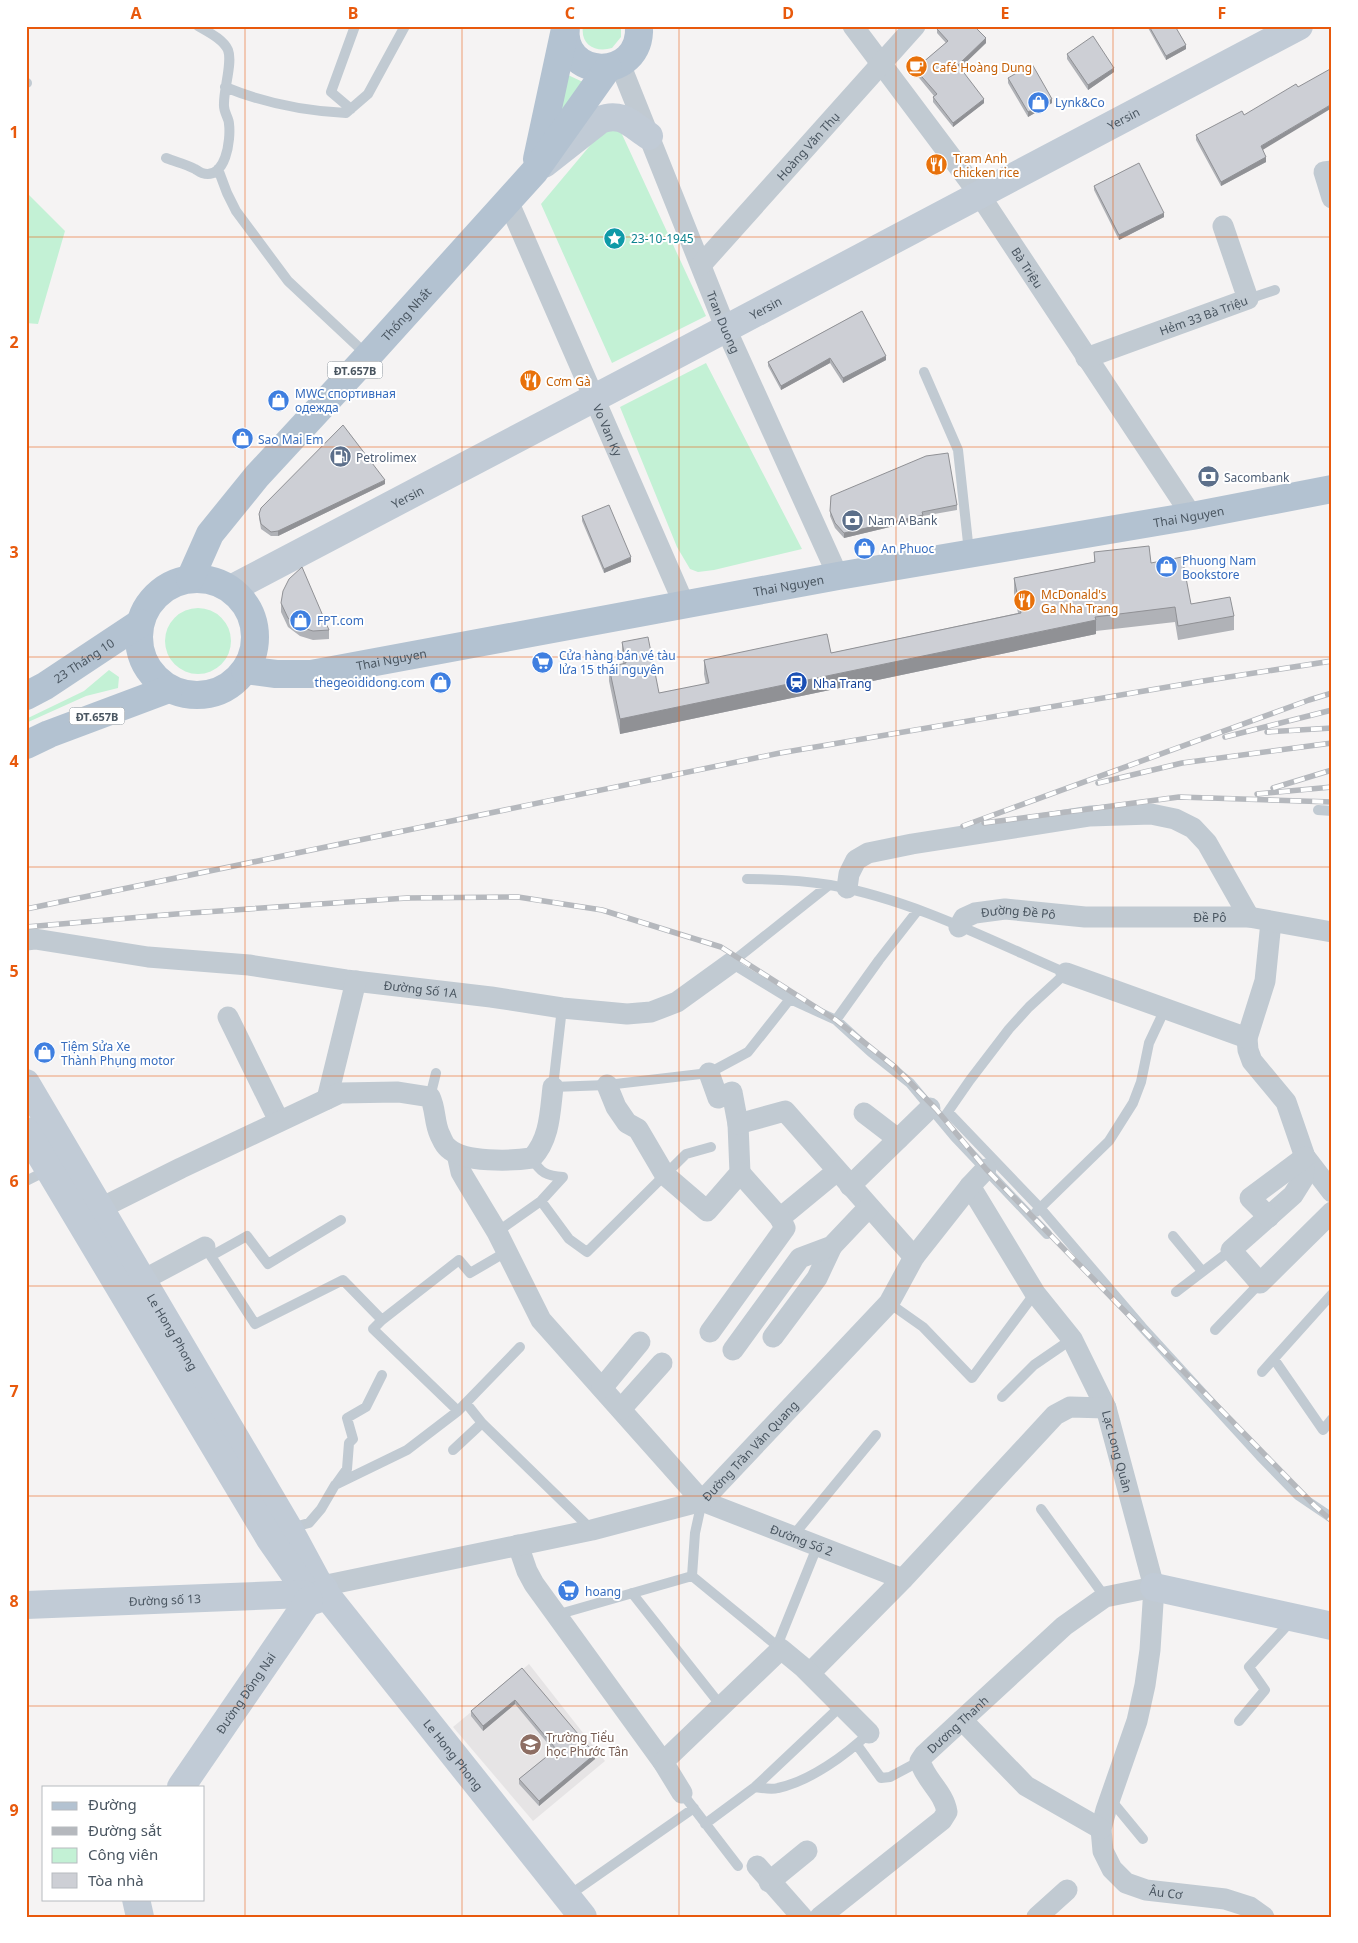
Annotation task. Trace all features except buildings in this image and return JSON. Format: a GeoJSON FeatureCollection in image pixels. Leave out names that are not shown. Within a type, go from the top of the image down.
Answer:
{"type":"FeatureCollection","features":[{"type":"Feature","properties":{"kind":"main road"},"geometry":{"type":"LineString","coordinates":[[565,27],[569,49],[576,59],[591,66],[614,66]]}},
{"type":"Feature","properties":{"kind":"main road"},"geometry":{"type":"LineString","coordinates":[[535,171],[565,27]]}},
{"type":"Feature","properties":{"kind":"main road","name":"Thống Nhất"},"geometry":{"type":"LineString","coordinates":[[190,579],[210,534],[257,476],[535,171],[614,66],[629,57],[636,47],[642,30]]}},
{"type":"Feature","properties":{"kind":"main road","name":"Thai Nguyen"},"geometry":{"type":"LineString","coordinates":[[245,670],[276,674],[311,674],[838,576],[1192,516],[1332,489]]}},
{"type":"Feature","properties":{"kind":"main road"},"geometry":{"type":"LineString","coordinates":[[190,579],[205,579],[231,589],[248,609],[253,621],[255,647],[245,670],[237,680],[215,693],[192,696],[169,689],[151,674],[144,664],[140,651],[138,637],[140,623],[145,610],[153,598],[177,582],[190,579]]}},
{"type":"Feature","properties":{"kind":"main road","name":"23 Tháng 10"},"geometry":{"type":"LineString","coordinates":[[26,696],[45,686],[140,623]]}},
{"type":"Feature","properties":{"kind":"main road","name":"ĐT.657B"},"geometry":{"type":"LineString","coordinates":[[26,745],[49,734],[169,689]]}},
{"type":"Feature","properties":{"kind":"street","name":"Bà Triệu"},"geometry":{"type":"LineString","coordinates":[[853,26],[979,194],[1192,516]]}},
{"type":"Feature","properties":{"kind":"street","name":"Hoàng Văn Thụ"},"geometry":{"type":"LineString","coordinates":[[701,265],[915,26]]}},
{"type":"Feature","properties":{"kind":"street","name":"Yersin"},"geometry":{"type":"LineString","coordinates":[[231,589],[595,400],[979,194],[1299,26]]}},
{"type":"Feature","properties":{"kind":"street","name":"Tran Duong"},"geometry":{"type":"LineString","coordinates":[[614,66],[649,136],[726,329],[838,576]]}},
{"type":"Feature","properties":{"kind":"street"},"geometry":{"type":"LineString","coordinates":[[535,171],[600,120],[610,116],[619,116],[649,136]]}},
{"type":"Feature","properties":{"kind":"street"},"geometry":{"type":"LineString","coordinates":[[1332,171],[1324,172],[1332,198]]}},
{"type":"Feature","properties":{"kind":"street","name":"Vo Van Ky"},"geometry":{"type":"LineString","coordinates":[[508,201],[684,604]]}},
{"type":"Feature","properties":{"kind":"street","name":"Hẻm 33 Bà Triệu"},"geometry":{"type":"LineString","coordinates":[[1086,358],[1248,299],[1223,226]]}},
{"type":"Feature","properties":{"kind":"street"},"geometry":{"type":"LineString","coordinates":[[838,886],[849,874],[856,860],[868,853],[912,844],[1090,816],[1151,814],[1176,818],[1193,828],[1207,843],[1249,917]]}},
{"type":"Feature","properties":{"kind":"street","name":"Đường Đề Pô"},"geometry":{"type":"LineString","coordinates":[[959,927],[964,918],[975,913],[992,910],[1005,909],[1085,917]]}},
{"type":"Feature","properties":{"kind":"street","name":"Đề Pô"},"geometry":{"type":"LineString","coordinates":[[1085,917],[1249,917],[1332,932]]}},
{"type":"Feature","properties":{"kind":"street"},"geometry":{"type":"LineString","coordinates":[[1272,922],[1265,981],[1247,1038],[1248,1050],[1252,1062],[1286,1102],[1305,1158],[1332,1192]]}},
{"type":"Feature","properties":{"kind":"street","name":"Đường Số 1A"},"geometry":{"type":"LineString","coordinates":[[26,940],[35,939],[148,957],[249,965],[356,981],[491,996],[562,1008],[627,1014],[651,1012],[677,1002],[731,963]]}},
{"type":"Feature","properties":{"kind":"street"},"geometry":{"type":"LineString","coordinates":[[1066,973],[1247,1038]]}},
{"type":"Feature","properties":{"kind":"street"},"geometry":{"type":"LineString","coordinates":[[327,1099],[356,981]]}},
{"type":"Feature","properties":{"kind":"street"},"geometry":{"type":"LineString","coordinates":[[228,1017],[279,1121]]}},
{"type":"Feature","properties":{"kind":"street"},"geometry":{"type":"LineString","coordinates":[[709,1073],[718,1098],[732,1092],[738,1124],[740,1173],[780,1218],[785,1228],[710,1332]]}},
{"type":"Feature","properties":{"kind":"street","name":"Le Hong Phong"},"geometry":{"type":"LineString","coordinates":[[26,1083],[289,1529],[314,1592]]}},
{"type":"Feature","properties":{"kind":"street"},"geometry":{"type":"LineString","coordinates":[[606,1085],[627,1123],[638,1129],[665,1175],[707,1211],[740,1173]]}},
{"type":"Feature","properties":{"kind":"street"},"geometry":{"type":"LineString","coordinates":[[101,1208],[340,1093],[368,1091],[398,1092],[430,1097],[435,1106],[438,1132],[448,1149],[457,1154],[497,1160],[532,1158],[539,1151],[545,1139],[553,1087]]}},
{"type":"Feature","properties":{"kind":"street"},"geometry":{"type":"LineString","coordinates":[[738,1124],[785,1111],[843,1179],[914,1257]]}},
{"type":"Feature","properties":{"kind":"street"},"geometry":{"type":"LineString","coordinates":[[864,1113],[898,1139]]}},
{"type":"Feature","properties":{"kind":"street"},"geometry":{"type":"LineString","coordinates":[[780,1218],[843,1179],[898,1139],[940,1114]]}},
{"type":"Feature","properties":{"kind":"street","name":"Le Hong Phong"},"geometry":{"type":"LineString","coordinates":[[26,1131],[38,1175],[270,1538],[571,1910]]}},
{"type":"Feature","properties":{"kind":"street"},"geometry":{"type":"LineString","coordinates":[[457,1154],[461,1172],[497,1232],[541,1320],[702,1501]]}},
{"type":"Feature","properties":{"kind":"street"},"geometry":{"type":"LineString","coordinates":[[1305,1158],[1332,1174]]}},
{"type":"Feature","properties":{"kind":"street"},"geometry":{"type":"LineString","coordinates":[[1305,1158],[1303,1179],[1293,1195],[1231,1250],[1260,1283],[1332,1212]]}},
{"type":"Feature","properties":{"kind":"street","name":"Đường Trần Văn Quang"},"geometry":{"type":"LineString","coordinates":[[314,1592],[592,1530],[702,1501],[889,1303],[914,1257],[970,1186],[986,1169]]}},
{"type":"Feature","properties":{"kind":"street"},"geometry":{"type":"LineString","coordinates":[[970,1186],[1035,1293],[1072,1339],[1106,1408]]}},
{"type":"Feature","properties":{"kind":"street"},"geometry":{"type":"LineString","coordinates":[[773,1337],[817,1278],[832,1246],[869,1207]]}},
{"type":"Feature","properties":{"kind":"street"},"geometry":{"type":"LineString","coordinates":[[733,1350],[800,1258],[832,1246]]}},
{"type":"Feature","properties":{"kind":"street"},"geometry":{"type":"LineString","coordinates":[[143,1280],[208,1252]]}},
{"type":"Feature","properties":{"kind":"street"},"geometry":{"type":"LineString","coordinates":[[602,1388],[640,1342]]}},
{"type":"Feature","properties":{"kind":"street"},"geometry":{"type":"LineString","coordinates":[[621,1409],[662,1363]]}},
{"type":"Feature","properties":{"kind":"street","name":"Lạc Long Quân"},"geometry":{"type":"LineString","coordinates":[[810,1673],[903,1579],[1055,1415],[1070,1407],[1106,1408],[1154,1587],[1150,1650],[1145,1685],[1137,1721],[1101,1829]]}},
{"type":"Feature","properties":{"kind":"street","name":"Đường Số 2"},"geometry":{"type":"LineString","coordinates":[[702,1501],[903,1579]]}},
{"type":"Feature","properties":{"kind":"street"},"geometry":{"type":"LineString","coordinates":[[518,1545],[527,1571],[555,1615],[663,1762],[688,1800]]}},
{"type":"Feature","properties":{"kind":"street"},"geometry":{"type":"LineString","coordinates":[[1154,1587],[1332,1626]]}},
{"type":"Feature","properties":{"kind":"street","name":"Dương Thanh"},"geometry":{"type":"LineString","coordinates":[[820,1917],[942,1820],[947,1812],[946,1804],[922,1769],[920,1761],[924,1755],[1064,1626],[1105,1597],[1154,1587]]}},
{"type":"Feature","properties":{"kind":"street","name":"Đường số 13"},"geometry":{"type":"LineString","coordinates":[[26,1606],[314,1592]]}},
{"type":"Feature","properties":{"kind":"street","name":"Đường Đồng Nai"},"geometry":{"type":"LineString","coordinates":[[183,1786],[314,1592]]}},
{"type":"Feature","properties":{"kind":"street"},"geometry":{"type":"LineString","coordinates":[[663,1762],[722,1707],[779,1648],[810,1673],[842,1705],[863,1739]]}},
{"type":"Feature","properties":{"kind":"street"},"geometry":{"type":"LineString","coordinates":[[962,1720],[1026,1786],[1101,1829]]}},
{"type":"Feature","properties":{"kind":"street","name":"Âu Cơ"},"geometry":{"type":"LineString","coordinates":[[1101,1829],[1102,1851],[1112,1869],[1126,1883],[1146,1890],[1225,1899],[1250,1907],[1264,1917]]}},
{"type":"Feature","properties":{"kind":"street"},"geometry":{"type":"LineString","coordinates":[[802,1917],[755,1871],[807,1851]]}},
{"type":"Feature","properties":{"kind":"street"},"geometry":{"type":"LineString","coordinates":[[1037,1917],[1067,1890]]}},
{"type":"Feature","properties":{"kind":"street"},"geometry":{"type":"LineString","coordinates":[[136,1900],[140,1917]]}},
{"type":"Feature","properties":{"kind":"lane"},"geometry":{"type":"LineString","coordinates":[[166,158],[202,173],[210,173],[218,169],[225,160],[228,150],[229,122],[224,106],[230,58],[227,47],[198,26]]}},
{"type":"Feature","properties":{"kind":"lane"},"geometry":{"type":"LineString","coordinates":[[351,109],[330,92],[355,26]]}},
{"type":"Feature","properties":{"kind":"lane"},"geometry":{"type":"LineString","coordinates":[[225,87],[248,96],[278,104],[312,110],[346,112],[368,94],[405,26]]}},
{"type":"Feature","properties":{"kind":"lane"},"geometry":{"type":"LineString","coordinates":[[218,169],[236,211],[288,281],[368,356]]}},
{"type":"Feature","properties":{"kind":"lane"},"geometry":{"type":"LineString","coordinates":[[1248,299],[1275,290]]}},
{"type":"Feature","properties":{"kind":"lane"},"geometry":{"type":"LineString","coordinates":[[924,372],[958,450],[969,553]]}},
{"type":"Feature","properties":{"kind":"lane"},"geometry":{"type":"LineString","coordinates":[[1318,810],[1332,811]]}},
{"type":"Feature","properties":{"kind":"lane"},"geometry":{"type":"LineString","coordinates":[[747,879],[794,880],[838,886],[918,910],[1066,973],[1029,1007],[1009,1029],[970,1080],[940,1114]]}},
{"type":"Feature","properties":{"kind":"lane"},"geometry":{"type":"LineString","coordinates":[[838,886],[731,963],[790,1000],[836,1020],[871,1052],[910,1083],[940,1114],[1041,1209],[1142,1328],[1260,1456],[1298,1495],[1332,1518]]}},
{"type":"Feature","properties":{"kind":"lane"},"geometry":{"type":"LineString","coordinates":[[836,1020],[918,910]]}},
{"type":"Feature","properties":{"kind":"lane"},"geometry":{"type":"LineString","coordinates":[[562,1008],[553,1087],[606,1085],[709,1073],[748,1052],[790,1000]]}},
{"type":"Feature","properties":{"kind":"lane"},"geometry":{"type":"LineString","coordinates":[[1031,1215],[1041,1209],[1109,1141],[1133,1103],[1141,1082],[1149,1043],[1165,1009]]}},
{"type":"Feature","properties":{"kind":"lane"},"geometry":{"type":"LineString","coordinates":[[430,1097],[436,1074]]}},
{"type":"Feature","properties":{"kind":"lane"},"geometry":{"type":"LineString","coordinates":[[940,1114],[986,1169],[1047,1234]]}},
{"type":"Feature","properties":{"kind":"lane"},"geometry":{"type":"LineString","coordinates":[[541,1201],[569,1239],[588,1252],[686,1154],[711,1147]]}},
{"type":"Feature","properties":{"kind":"lane"},"geometry":{"type":"LineString","coordinates":[[497,1232],[541,1201],[563,1177],[545,1175],[537,1168],[532,1158]]}},
{"type":"Feature","properties":{"kind":"lane"},"geometry":{"type":"LineString","coordinates":[[341,1220],[268,1264],[246,1236],[208,1252],[255,1324],[343,1280],[382,1320]]}},
{"type":"Feature","properties":{"kind":"lane"},"geometry":{"type":"LineString","coordinates":[[1173,1236],[1202,1271]]}},
{"type":"Feature","properties":{"kind":"lane"},"geometry":{"type":"LineString","coordinates":[[1176,1292],[1231,1250]]}},
{"type":"Feature","properties":{"kind":"lane"},"geometry":{"type":"LineString","coordinates":[[506,1252],[470,1272],[459,1260],[373,1329],[462,1407],[482,1422],[592,1530]]}},
{"type":"Feature","properties":{"kind":"lane"},"geometry":{"type":"LineString","coordinates":[[1215,1330],[1260,1283]]}},
{"type":"Feature","properties":{"kind":"lane"},"geometry":{"type":"LineString","coordinates":[[889,1303],[922,1327],[972,1378],[1035,1293]]}},
{"type":"Feature","properties":{"kind":"lane"},"geometry":{"type":"LineString","coordinates":[[1262,1372],[1332,1294]]}},
{"type":"Feature","properties":{"kind":"lane"},"geometry":{"type":"LineString","coordinates":[[1002,1397],[1034,1365],[1072,1339]]}},
{"type":"Feature","properties":{"kind":"lane"},"geometry":{"type":"LineString","coordinates":[[335,1485],[407,1450],[462,1407],[520,1347]]}},
{"type":"Feature","properties":{"kind":"lane"},"geometry":{"type":"LineString","coordinates":[[1274,1359],[1323,1430],[1332,1419]]}},
{"type":"Feature","properties":{"kind":"lane"},"geometry":{"type":"LineString","coordinates":[[289,1529],[309,1523],[321,1509],[347,1469],[349,1443],[353,1439],[347,1418],[366,1407],[382,1375]]}},
{"type":"Feature","properties":{"kind":"lane"},"geometry":{"type":"LineString","coordinates":[[453,1450],[482,1422]]}},
{"type":"Feature","properties":{"kind":"lane"},"geometry":{"type":"LineString","coordinates":[[792,1537],[876,1435]]}},
{"type":"Feature","properties":{"kind":"lane"},"geometry":{"type":"LineString","coordinates":[[692,1576],[695,1533],[702,1501]]}},
{"type":"Feature","properties":{"kind":"lane"},"geometry":{"type":"LineString","coordinates":[[1041,1509],[1105,1597]]}},
{"type":"Feature","properties":{"kind":"lane"},"geometry":{"type":"LineString","coordinates":[[692,1576],[779,1648],[817,1547]]}},
{"type":"Feature","properties":{"kind":"lane"},"geometry":{"type":"LineString","coordinates":[[555,1615],[692,1576]]}},
{"type":"Feature","properties":{"kind":"lane"},"geometry":{"type":"LineString","coordinates":[[632,1593],[722,1707]]}},
{"type":"Feature","properties":{"kind":"lane"},"geometry":{"type":"LineString","coordinates":[[1238,1721],[1265,1690],[1249,1667],[1294,1618]]}},
{"type":"Feature","properties":{"kind":"lane"},"geometry":{"type":"LineString","coordinates":[[705,1824],[755,1787],[842,1705]]}},
{"type":"Feature","properties":{"kind":"lane"},"geometry":{"type":"LineString","coordinates":[[755,1787],[777,1789],[818,1772],[863,1739],[881,1778],[890,1778],[920,1761]]}},
{"type":"Feature","properties":{"kind":"lane"},"geometry":{"type":"LineString","coordinates":[[571,1910],[688,1800],[705,1824],[755,1871]]}},
{"type":"Feature","properties":{"kind":"lane"},"geometry":{"type":"LineString","coordinates":[[1110,1800],[1143,1839]]}},
{"type":"Feature","properties":{"kind":"shaded area","name":"Trường Tiểu học Phước Tân"},"geometry":{"type":"Polygon","coordinates":[[[529,1664],[605,1761],[533,1821],[453,1727],[529,1664]]]}},
{"type":"Feature","properties":{"kind":"green space"},"geometry":{"type":"Polygon","coordinates":[[[583,26],[621,26],[621,37],[612,48],[595,48],[590,46],[584,38],[583,26]]]}},
{"type":"Feature","properties":{"kind":"green space"},"geometry":{"type":"Polygon","coordinates":[[[568,75],[585,83],[557,119],[568,75]]]}},
{"type":"Feature","properties":{"kind":"green space"},"geometry":{"type":"Polygon","coordinates":[[[614,117],[706,316],[612,363],[541,204],[614,117]]]}},
{"type":"Feature","properties":{"kind":"green space"},"geometry":{"type":"Polygon","coordinates":[[[26,192],[65,231],[38,324],[26,323],[26,192]]]}},
{"type":"Feature","properties":{"kind":"green space"},"geometry":{"type":"Polygon","coordinates":[[[706,363],[802,549],[714,570],[698,572],[690,569],[677,547],[620,407],[706,363]]]}},
{"type":"Feature","properties":{"kind":"green space"},"geometry":{"type":"Polygon","coordinates":[[[192,608],[204,608],[216,613],[226,623],[231,635],[229,654],[216,669],[204,674],[192,674],[180,669],[170,659],[165,647],[165,635],[170,623],[180,613],[192,608]]]}},
{"type":"Feature","properties":{"kind":"green space"},"geometry":{"type":"Polygon","coordinates":[[[109,670],[119,677],[118,688],[86,696],[26,723],[26,719],[84,691],[109,670]]]}},
{"type":"Feature","properties":{"kind":"railway"},"geometry":{"type":"LineString","coordinates":[[26,909],[780,753],[1332,661]]}},
{"type":"Feature","properties":{"kind":"railway"},"geometry":{"type":"LineString","coordinates":[[963,826],[1332,693]]}},
{"type":"Feature","properties":{"kind":"railway"},"geometry":{"type":"LineString","coordinates":[[1225,737],[1332,710]]}},
{"type":"Feature","properties":{"kind":"railway"},"geometry":{"type":"LineString","coordinates":[[1267,732],[1332,728]]}},
{"type":"Feature","properties":{"kind":"railway"},"geometry":{"type":"LineString","coordinates":[[1098,783],[1182,763],[1332,743]]}},
{"type":"Feature","properties":{"kind":"railway"},"geometry":{"type":"LineString","coordinates":[[1273,788],[1332,770]]}},
{"type":"Feature","properties":{"kind":"railway"},"geometry":{"type":"LineString","coordinates":[[1257,794],[1332,787]]}},
{"type":"Feature","properties":{"kind":"railway"},"geometry":{"type":"LineString","coordinates":[[984,823],[1179,797],[1332,802]]}},
{"type":"Feature","properties":{"kind":"railway"},"geometry":{"type":"LineString","coordinates":[[26,927],[176,914],[407,898],[518,897],[602,910],[721,947],[836,1020],[895,1067],[936,1109],[986,1169],[1315,1506],[1332,1521]]}},
{"type":"Feature","properties":{"kind":"place","name":"Café Hoàng Dung"},"geometry":{"type":"Point","coordinates":[916,67]}},
{"type":"Feature","properties":{"kind":"place","name":"Lynk&Co"},"geometry":{"type":"Point","coordinates":[1039,102]}},
{"type":"Feature","properties":{"kind":"place","name":"Tram Anh chicken rice"},"geometry":{"type":"Point","coordinates":[937,165]}},
{"type":"Feature","properties":{"kind":"place","name":"23-10-1945"},"geometry":{"type":"Point","coordinates":[615,238]}},
{"type":"Feature","properties":{"kind":"place","name":"Cơm Gà"},"geometry":{"type":"Point","coordinates":[530,381]}},
{"type":"Feature","properties":{"kind":"place","name":"MWC спортивная одежда"},"geometry":{"type":"Point","coordinates":[279,400]}},
{"type":"Feature","properties":{"kind":"place","name":"Sao Mai Em"},"geometry":{"type":"Point","coordinates":[242,439]}},
{"type":"Feature","properties":{"kind":"place","name":"Petrolimex"},"geometry":{"type":"Point","coordinates":[340,457]}},
{"type":"Feature","properties":{"kind":"place","name":"Sacombank"},"geometry":{"type":"Point","coordinates":[1208,477]}},
{"type":"Feature","properties":{"kind":"place","name":"Nam A Bank"},"geometry":{"type":"Point","coordinates":[852,520]}},
{"type":"Feature","properties":{"kind":"place","name":"An Phuoc"},"geometry":{"type":"Point","coordinates":[865,548]}},
{"type":"Feature","properties":{"kind":"place","name":"Phuong Nam Bookstore"},"geometry":{"type":"Point","coordinates":[1166,567]}},
{"type":"Feature","properties":{"kind":"place","name":"McDonald's Ga Nha Trang"},"geometry":{"type":"Point","coordinates":[1025,601]}},
{"type":"Feature","properties":{"kind":"place","name":"FPT.com"},"geometry":{"type":"Point","coordinates":[301,620]}},
{"type":"Feature","properties":{"kind":"place","name":"Cửa hàng bán vé tàu lửa 15 thái nguyên"},"geometry":{"type":"Point","coordinates":[543,662]}},
{"type":"Feature","properties":{"kind":"place","name":"thegeoididong.com"},"geometry":{"type":"Point","coordinates":[441,682]}},
{"type":"Feature","properties":{"kind":"place","name":"Nha Trang"},"geometry":{"type":"Point","coordinates":[797,683]}},
{"type":"Feature","properties":{"kind":"place","name":"Tiệm Sửa Xe Thành Phụng motor"},"geometry":{"type":"Point","coordinates":[45,1053]}},
{"type":"Feature","properties":{"kind":"place","name":"hoang"},"geometry":{"type":"Point","coordinates":[569,1591]}},
{"type":"Feature","properties":{"kind":"place","name":"Trường Tiểu học Phước Tân"},"geometry":{"type":"Point","coordinates":[530,1744]}}]}
